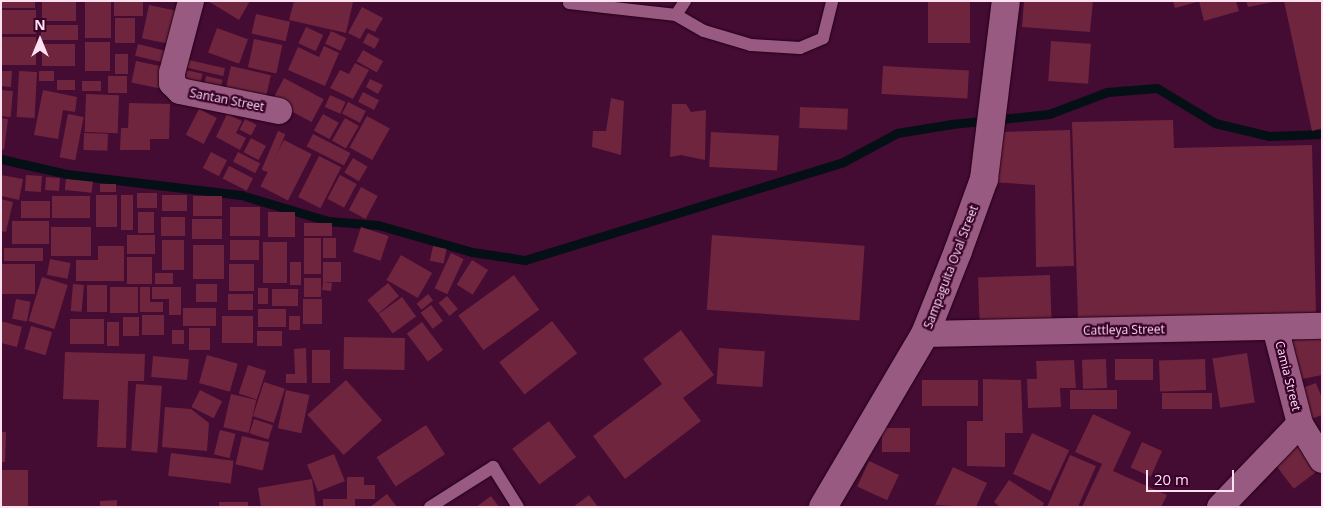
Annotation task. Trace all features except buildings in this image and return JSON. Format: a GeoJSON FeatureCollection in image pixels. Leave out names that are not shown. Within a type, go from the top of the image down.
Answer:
{"type":"FeatureCollection","features":[{"type":"Feature","properties":{"kind":"street","name":"Santan Street"},"geometry":{"type":"LineString","coordinates":[[191,1],[172,73],[172,83],[180,91],[279,111]]}},
{"type":"Feature","properties":{"kind":"street","name":"Sampaguita Oval Street"},"geometry":{"type":"LineString","coordinates":[[822,507],[925,334],[984,179],[1006,1]]}},
{"type":"Feature","properties":{"kind":"street","name":"Cattleya Street"},"geometry":{"type":"LineString","coordinates":[[925,334],[1322,326]]}},
{"type":"Feature","properties":{"kind":"street","name":"Camia Street"},"geometry":{"type":"LineString","coordinates":[[1275,328],[1300,424],[1322,460]]}},
{"type":"Feature","properties":{"kind":"street","name":"Camia Street"},"geometry":{"type":"LineString","coordinates":[[1220,507],[1300,424]]}},
{"type":"Feature","properties":{"kind":"lane"},"geometry":{"type":"LineString","coordinates":[[676,15],[685,1]]}},
{"type":"Feature","properties":{"kind":"lane"},"geometry":{"type":"LineString","coordinates":[[569,3],[676,15],[704,31],[751,46],[800,48],[823,38],[832,1]]}},
{"type":"Feature","properties":{"kind":"lane"},"geometry":{"type":"LineString","coordinates":[[430,507],[493,466],[518,507]]}},
{"type":"Feature","properties":{"kind":"waterway"},"geometry":{"type":"LineString","coordinates":[[1,159],[67,174],[241,195],[328,221],[378,225],[472,252],[525,260],[843,162],[897,133],[952,124],[1049,114],[1107,92],[1157,88],[1215,123],[1269,136],[1322,134]]}}]}
